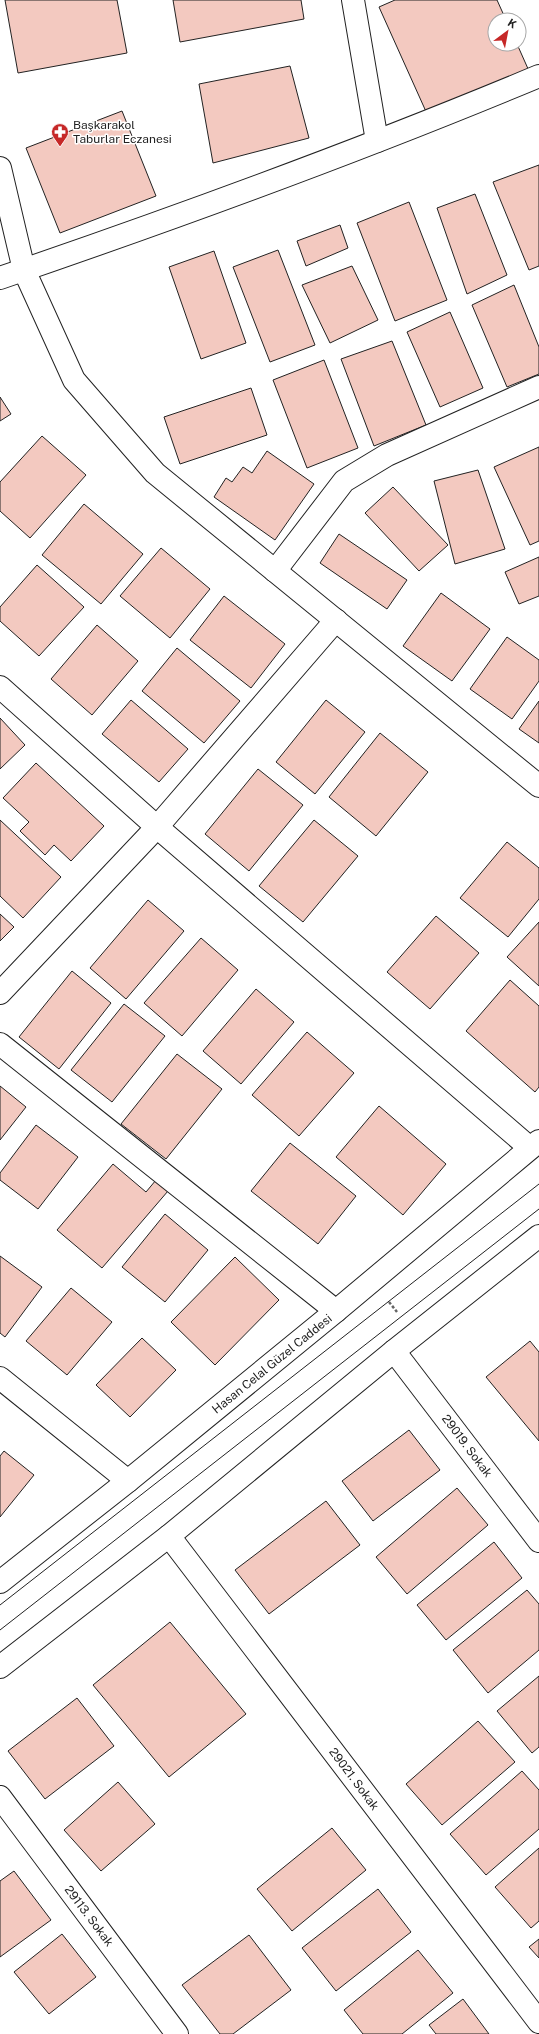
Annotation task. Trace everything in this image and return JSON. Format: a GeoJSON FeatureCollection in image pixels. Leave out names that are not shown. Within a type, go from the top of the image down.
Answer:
{"type":"FeatureCollection","features":[{"type":"Feature","properties":{"kind":"street"},"geometry":{"type":"LineString","coordinates":[[353,0],[377,141]]}},
{"type":"Feature","properties":{"kind":"street"},"geometry":{"type":"LineString","coordinates":[[0,278],[182,214],[377,141],[539,76]]}},
{"type":"Feature","properties":{"kind":"street"},"geometry":{"type":"LineString","coordinates":[[0,168],[24,270],[74,380],[155,473],[539,786]]}},
{"type":"Feature","properties":{"kind":"street"},"geometry":{"type":"LineString","coordinates":[[276,571],[344,481],[387,455],[539,387]]}},
{"type":"Feature","properties":{"kind":"street"},"geometry":{"type":"LineString","coordinates":[[0,993],[157,827],[336,620]]}},
{"type":"Feature","properties":{"kind":"street"},"geometry":{"type":"LineString","coordinates":[[0,687],[157,827],[534,1144]]}},
{"type":"Feature","properties":{"kind":"street"},"geometry":{"type":"LineString","coordinates":[[0,1044],[336,1312]]}},
{"type":"Feature","properties":{"kind":"street","name":"Hasan Celal Güzel Caddesi"},"geometry":{"type":"LineString","coordinates":[[0,1582],[128,1481],[336,1312],[534,1144]]}},
{"type":"Feature","properties":{"kind":"street"},"geometry":{"type":"LineString","coordinates":[[0,1667],[170,1536],[394,1351],[539,1236]]}},
{"type":"Feature","properties":{"kind":"street","name":"29019. Sokak"},"geometry":{"type":"LineString","coordinates":[[394,1351],[539,1541]]}},
{"type":"Feature","properties":{"kind":"street"},"geometry":{"type":"LineString","coordinates":[[0,1378],[128,1481]]}},
{"type":"Feature","properties":{"kind":"street","name":"29021. Sokak"},"geometry":{"type":"LineString","coordinates":[[170,1536],[539,2022]]}},
{"type":"Feature","properties":{"kind":"street","name":"29113. Sokak"},"geometry":{"type":"LineString","coordinates":[[0,1797],[177,2034]]}},
{"type":"Feature","properties":{"kind":"path"},"geometry":{"type":"LineString","coordinates":[[372,1281],[415,1334]]}},
{"type":"Feature","properties":{"kind":"building"},"geometry":{"type":"Polygon","coordinates":[[[5,0],[117,0],[127,53],[18,73],[5,0]]]}},
{"type":"Feature","properties":{"kind":"building"},"geometry":{"type":"Polygon","coordinates":[[[173,0],[301,0],[304,19],[180,42],[173,0]]]}},
{"type":"Feature","properties":{"kind":"building"},"geometry":{"type":"Polygon","coordinates":[[[395,0],[497,0],[502,12],[487,12],[487,52],[521,52],[529,71],[428,116],[379,7],[395,0]]]}},
{"type":"Feature","properties":{"kind":"building"},"geometry":{"type":"Polygon","coordinates":[[[290,66],[309,138],[213,163],[199,84],[290,66]]]}},
{"type":"Feature","properties":{"kind":"building"},"geometry":{"type":"Polygon","coordinates":[[[122,111],[156,196],[60,233],[26,148],[122,111]]]}},
{"type":"Feature","properties":{"kind":"building"},"geometry":{"type":"Polygon","coordinates":[[[539,165],[539,266],[529,270],[493,182],[539,165]]]}},
{"type":"Feature","properties":{"kind":"building"},"geometry":{"type":"Polygon","coordinates":[[[475,194],[507,275],[467,294],[437,208],[475,194]]]}},
{"type":"Feature","properties":{"kind":"building"},"geometry":{"type":"Polygon","coordinates":[[[409,202],[447,300],[395,321],[357,223],[409,202]]]}},
{"type":"Feature","properties":{"kind":"building"},"geometry":{"type":"Polygon","coordinates":[[[340,225],[348,248],[306,266],[297,241],[340,225]]]}},
{"type":"Feature","properties":{"kind":"building"},"geometry":{"type":"Polygon","coordinates":[[[278,250],[315,345],[270,362],[233,267],[278,250]]]}},
{"type":"Feature","properties":{"kind":"building"},"geometry":{"type":"Polygon","coordinates":[[[214,251],[246,343],[201,359],[169,267],[214,251]]]}},
{"type":"Feature","properties":{"kind":"building"},"geometry":{"type":"Polygon","coordinates":[[[352,266],[378,320],[330,343],[302,285],[352,266]]]}},
{"type":"Feature","properties":{"kind":"building"},"geometry":{"type":"Polygon","coordinates":[[[514,285],[539,347],[539,374],[507,387],[472,305],[514,285]]]}},
{"type":"Feature","properties":{"kind":"building"},"geometry":{"type":"Polygon","coordinates":[[[450,312],[483,388],[440,407],[407,332],[450,312]]]}},
{"type":"Feature","properties":{"kind":"building"},"geometry":{"type":"Polygon","coordinates":[[[392,341],[426,425],[374,446],[341,359],[392,341]]]}},
{"type":"Feature","properties":{"kind":"building"},"geometry":{"type":"Polygon","coordinates":[[[324,360],[358,448],[307,468],[273,380],[324,360]]]}},
{"type":"Feature","properties":{"kind":"building"},"geometry":{"type":"Polygon","coordinates":[[[251,388],[267,435],[180,464],[164,417],[251,388]]]}},
{"type":"Feature","properties":{"kind":"building"},"geometry":{"type":"Polygon","coordinates":[[[0,397],[11,414],[0,421],[0,397]]]}},
{"type":"Feature","properties":{"kind":"building"},"geometry":{"type":"Polygon","coordinates":[[[42,436],[86,475],[30,538],[0,511],[0,482],[42,436]]]}},
{"type":"Feature","properties":{"kind":"building"},"geometry":{"type":"Polygon","coordinates":[[[539,447],[539,541],[530,545],[494,467],[539,447]]]}},
{"type":"Feature","properties":{"kind":"building"},"geometry":{"type":"Polygon","coordinates":[[[267,451],[314,484],[275,540],[214,497],[226,478],[232,482],[243,467],[252,473],[267,451]]]}},
{"type":"Feature","properties":{"kind":"building"},"geometry":{"type":"Polygon","coordinates":[[[478,470],[505,549],[455,564],[434,481],[478,470]]]}},
{"type":"Feature","properties":{"kind":"building"},"geometry":{"type":"Polygon","coordinates":[[[393,487],[448,545],[419,571],[365,513],[393,487]]]}},
{"type":"Feature","properties":{"kind":"building"},"geometry":{"type":"Polygon","coordinates":[[[84,504],[143,554],[101,604],[42,555],[84,504]]]}},
{"type":"Feature","properties":{"kind":"building"},"geometry":{"type":"Polygon","coordinates":[[[339,534],[407,580],[387,609],[320,563],[339,534]]]}},
{"type":"Feature","properties":{"kind":"building"},"geometry":{"type":"Polygon","coordinates":[[[161,548],[210,589],[170,638],[120,596],[161,548]]]}},
{"type":"Feature","properties":{"kind":"building"},"geometry":{"type":"Polygon","coordinates":[[[539,557],[539,596],[519,604],[505,572],[539,557]]]}},
{"type":"Feature","properties":{"kind":"building"},"geometry":{"type":"Polygon","coordinates":[[[37,565],[84,607],[39,656],[0,621],[0,607],[37,565]]]}},
{"type":"Feature","properties":{"kind":"building"},"geometry":{"type":"Polygon","coordinates":[[[441,593],[490,629],[452,681],[403,646],[441,593]]]}},
{"type":"Feature","properties":{"kind":"building"},"geometry":{"type":"Polygon","coordinates":[[[224,596],[285,644],[251,688],[190,640],[224,596]]]}},
{"type":"Feature","properties":{"kind":"building"},"geometry":{"type":"Polygon","coordinates":[[[97,625],[138,661],[92,715],[51,679],[97,625]]]}},
{"type":"Feature","properties":{"kind":"building"},"geometry":{"type":"Polygon","coordinates":[[[507,637],[539,660],[539,681],[512,719],[470,689],[507,637]]]}},
{"type":"Feature","properties":{"kind":"building"},"geometry":{"type":"Polygon","coordinates":[[[177,648],[240,701],[204,743],[142,691],[177,648]]]}},
{"type":"Feature","properties":{"kind":"building"},"geometry":{"type":"Polygon","coordinates":[[[131,700],[188,749],[159,782],[102,734],[131,700]]]}},
{"type":"Feature","properties":{"kind":"building"},"geometry":{"type":"Polygon","coordinates":[[[326,700],[365,732],[315,794],[276,762],[326,700]]]}},
{"type":"Feature","properties":{"kind":"building"},"geometry":{"type":"Polygon","coordinates":[[[539,701],[539,743],[519,729],[539,701]]]}},
{"type":"Feature","properties":{"kind":"building"},"geometry":{"type":"Polygon","coordinates":[[[0,718],[25,745],[0,769],[0,718]]]}},
{"type":"Feature","properties":{"kind":"building"},"geometry":{"type":"Polygon","coordinates":[[[380,733],[428,772],[376,836],[329,797],[380,733]]]}},
{"type":"Feature","properties":{"kind":"building"},"geometry":{"type":"Polygon","coordinates":[[[36,763],[104,826],[71,861],[54,845],[45,855],[20,831],[29,822],[3,798],[36,763]]]}},
{"type":"Feature","properties":{"kind":"building"},"geometry":{"type":"Polygon","coordinates":[[[258,769],[303,805],[249,871],[205,834],[258,769]]]}},
{"type":"Feature","properties":{"kind":"building"},"geometry":{"type":"Polygon","coordinates":[[[0,820],[61,877],[23,918],[0,896],[0,820]]]}},
{"type":"Feature","properties":{"kind":"building"},"geometry":{"type":"Polygon","coordinates":[[[314,820],[358,856],[303,922],[259,886],[314,820]]]}},
{"type":"Feature","properties":{"kind":"building"},"geometry":{"type":"Polygon","coordinates":[[[507,842],[539,868],[539,899],[508,937],[460,898],[507,842]]]}},
{"type":"Feature","properties":{"kind":"building"},"geometry":{"type":"Polygon","coordinates":[[[148,900],[184,931],[126,999],[90,968],[148,900]]]}},
{"type":"Feature","properties":{"kind":"building"},"geometry":{"type":"Polygon","coordinates":[[[0,914],[14,927],[0,941],[0,914]]]}},
{"type":"Feature","properties":{"kind":"building"},"geometry":{"type":"Polygon","coordinates":[[[436,916],[479,953],[430,1009],[387,972],[436,916]]]}},
{"type":"Feature","properties":{"kind":"building"},"geometry":{"type":"Polygon","coordinates":[[[539,922],[539,986],[507,957],[539,922]]]}},
{"type":"Feature","properties":{"kind":"building"},"geometry":{"type":"Polygon","coordinates":[[[201,938],[238,970],[182,1036],[144,1003],[201,938]]]}},
{"type":"Feature","properties":{"kind":"building"},"geometry":{"type":"Polygon","coordinates":[[[72,971],[111,1003],[59,1069],[19,1037],[72,971]]]}},
{"type":"Feature","properties":{"kind":"building"},"geometry":{"type":"Polygon","coordinates":[[[510,980],[539,1006],[539,1087],[535,1092],[466,1031],[510,980]]]}},
{"type":"Feature","properties":{"kind":"building"},"geometry":{"type":"Polygon","coordinates":[[[256,989],[294,1022],[241,1084],[203,1051],[256,989]]]}},
{"type":"Feature","properties":{"kind":"building"},"geometry":{"type":"Polygon","coordinates":[[[124,1004],[165,1036],[112,1102],[71,1070],[124,1004]]]}},
{"type":"Feature","properties":{"kind":"building"},"geometry":{"type":"Polygon","coordinates":[[[307,1032],[354,1073],[299,1136],[252,1095],[307,1032]]]}},
{"type":"Feature","properties":{"kind":"building"},"geometry":{"type":"Polygon","coordinates":[[[177,1054],[222,1089],[166,1159],[121,1124],[177,1054]]]}},
{"type":"Feature","properties":{"kind":"building"},"geometry":{"type":"Polygon","coordinates":[[[0,1086],[26,1107],[0,1140],[0,1086]]]}},
{"type":"Feature","properties":{"kind":"building"},"geometry":{"type":"Polygon","coordinates":[[[379,1106],[446,1164],[403,1215],[336,1157],[379,1106]]]}},
{"type":"Feature","properties":{"kind":"building"},"geometry":{"type":"Polygon","coordinates":[[[36,1125],[78,1157],[38,1209],[0,1180],[0,1173],[36,1125]]]}},
{"type":"Feature","properties":{"kind":"building"},"geometry":{"type":"Polygon","coordinates":[[[290,1143],[356,1196],[318,1244],[251,1191],[290,1143]]]}},
{"type":"Feature","properties":{"kind":"building"},"geometry":{"type":"Polygon","coordinates":[[[113,1164],[146,1192],[156,1180],[168,1191],[102,1268],[57,1230],[113,1164]]]}},
{"type":"Feature","properties":{"kind":"building"},"geometry":{"type":"Polygon","coordinates":[[[165,1214],[208,1250],[165,1302],[122,1267],[165,1214]]]}},
{"type":"Feature","properties":{"kind":"building"},"geometry":{"type":"Polygon","coordinates":[[[0,1256],[42,1287],[5,1337],[0,1333],[0,1256]]]}},
{"type":"Feature","properties":{"kind":"building"},"geometry":{"type":"Polygon","coordinates":[[[235,1257],[279,1300],[215,1365],[171,1322],[235,1257]]]}},
{"type":"Feature","properties":{"kind":"building"},"geometry":{"type":"Polygon","coordinates":[[[71,1288],[112,1322],[67,1375],[26,1341],[71,1288]]]}},
{"type":"Feature","properties":{"kind":"building"},"geometry":{"type":"Polygon","coordinates":[[[142,1338],[176,1370],[130,1417],[96,1385],[142,1338]]]}},
{"type":"Feature","properties":{"kind":"building"},"geometry":{"type":"Polygon","coordinates":[[[530,1341],[539,1352],[539,1441],[486,1377],[530,1341]]]}},
{"type":"Feature","properties":{"kind":"building"},"geometry":{"type":"Polygon","coordinates":[[[409,1430],[440,1470],[373,1521],[342,1481],[409,1430]]]}},
{"type":"Feature","properties":{"kind":"building"},"geometry":{"type":"Polygon","coordinates":[[[4,1451],[34,1475],[0,1517],[0,1456],[4,1451]]]}},
{"type":"Feature","properties":{"kind":"building"},"geometry":{"type":"Polygon","coordinates":[[[457,1488],[488,1525],[407,1594],[376,1557],[457,1488]]]}},
{"type":"Feature","properties":{"kind":"building"},"geometry":{"type":"Polygon","coordinates":[[[326,1501],[360,1545],[269,1614],[235,1570],[326,1501]]]}},
{"type":"Feature","properties":{"kind":"building"},"geometry":{"type":"Polygon","coordinates":[[[494,1542],[522,1578],[446,1640],[417,1605],[494,1542]]]}},
{"type":"Feature","properties":{"kind":"building"},"geometry":{"type":"Polygon","coordinates":[[[527,1590],[539,1604],[539,1650],[488,1693],[453,1650],[527,1590]]]}},
{"type":"Feature","properties":{"kind":"building"},"geometry":{"type":"Polygon","coordinates":[[[170,1622],[246,1714],[169,1777],[93,1685],[170,1622]]]}},
{"type":"Feature","properties":{"kind":"building"},"geometry":{"type":"Polygon","coordinates":[[[539,1676],[539,1747],[532,1753],[497,1711],[539,1676]]]}},
{"type":"Feature","properties":{"kind":"building"},"geometry":{"type":"Polygon","coordinates":[[[77,1698],[114,1746],[45,1799],[8,1751],[77,1698]]]}},
{"type":"Feature","properties":{"kind":"building"},"geometry":{"type":"Polygon","coordinates":[[[478,1721],[515,1762],[442,1825],[406,1784],[478,1721]]]}},
{"type":"Feature","properties":{"kind":"building"},"geometry":{"type":"Polygon","coordinates":[[[522,1771],[539,1790],[539,1829],[486,1875],[450,1834],[522,1771]]]}},
{"type":"Feature","properties":{"kind":"building"},"geometry":{"type":"Polygon","coordinates":[[[118,1782],[155,1824],[101,1871],[64,1830],[118,1782]]]}},
{"type":"Feature","properties":{"kind":"building"},"geometry":{"type":"Polygon","coordinates":[[[332,1828],[366,1870],[292,1931],[257,1889],[332,1828]]]}},
{"type":"Feature","properties":{"kind":"building"},"geometry":{"type":"Polygon","coordinates":[[[539,1848],[539,1921],[531,1928],[495,1887],[539,1848]]]}},
{"type":"Feature","properties":{"kind":"building"},"geometry":{"type":"Polygon","coordinates":[[[14,1871],[51,1920],[0,1957],[0,1881],[14,1871]]]}},
{"type":"Feature","properties":{"kind":"building"},"geometry":{"type":"Polygon","coordinates":[[[378,1889],[411,1932],[336,1991],[302,1948],[378,1889]]]}},
{"type":"Feature","properties":{"kind":"building"},"geometry":{"type":"Polygon","coordinates":[[[62,1934],[96,1977],[49,2014],[14,1972],[62,1934]]]}},
{"type":"Feature","properties":{"kind":"building"},"geometry":{"type":"Polygon","coordinates":[[[249,1935],[291,1990],[233,2034],[220,2034],[182,1985],[249,1935]]]}},
{"type":"Feature","properties":{"kind":"building"},"geometry":{"type":"Polygon","coordinates":[[[539,1939],[539,1958],[529,1947],[539,1939]]]}},
{"type":"Feature","properties":{"kind":"building"},"geometry":{"type":"Polygon","coordinates":[[[418,1950],[453,1993],[402,2034],[363,2034],[344,2010],[418,1950]]]}},
{"type":"Feature","properties":{"kind":"building"},"geometry":{"type":"Polygon","coordinates":[[[463,1999],[489,2034],[436,2034],[429,2025],[463,1999]]]}},
{"type":"Feature","properties":{"kind":"tram line"},"geometry":{"type":"LineString","coordinates":[[0,1605],[539,1184]]}},
{"type":"Feature","properties":{"kind":"tram line"},"geometry":{"type":"LineString","coordinates":[[0,1630],[539,1209]]}},
{"type":"Feature","properties":{"kind":"place","name":"Başkarakol Taburlar Eczanesi"},"geometry":{"type":"Point","coordinates":[60,147]}}]}
